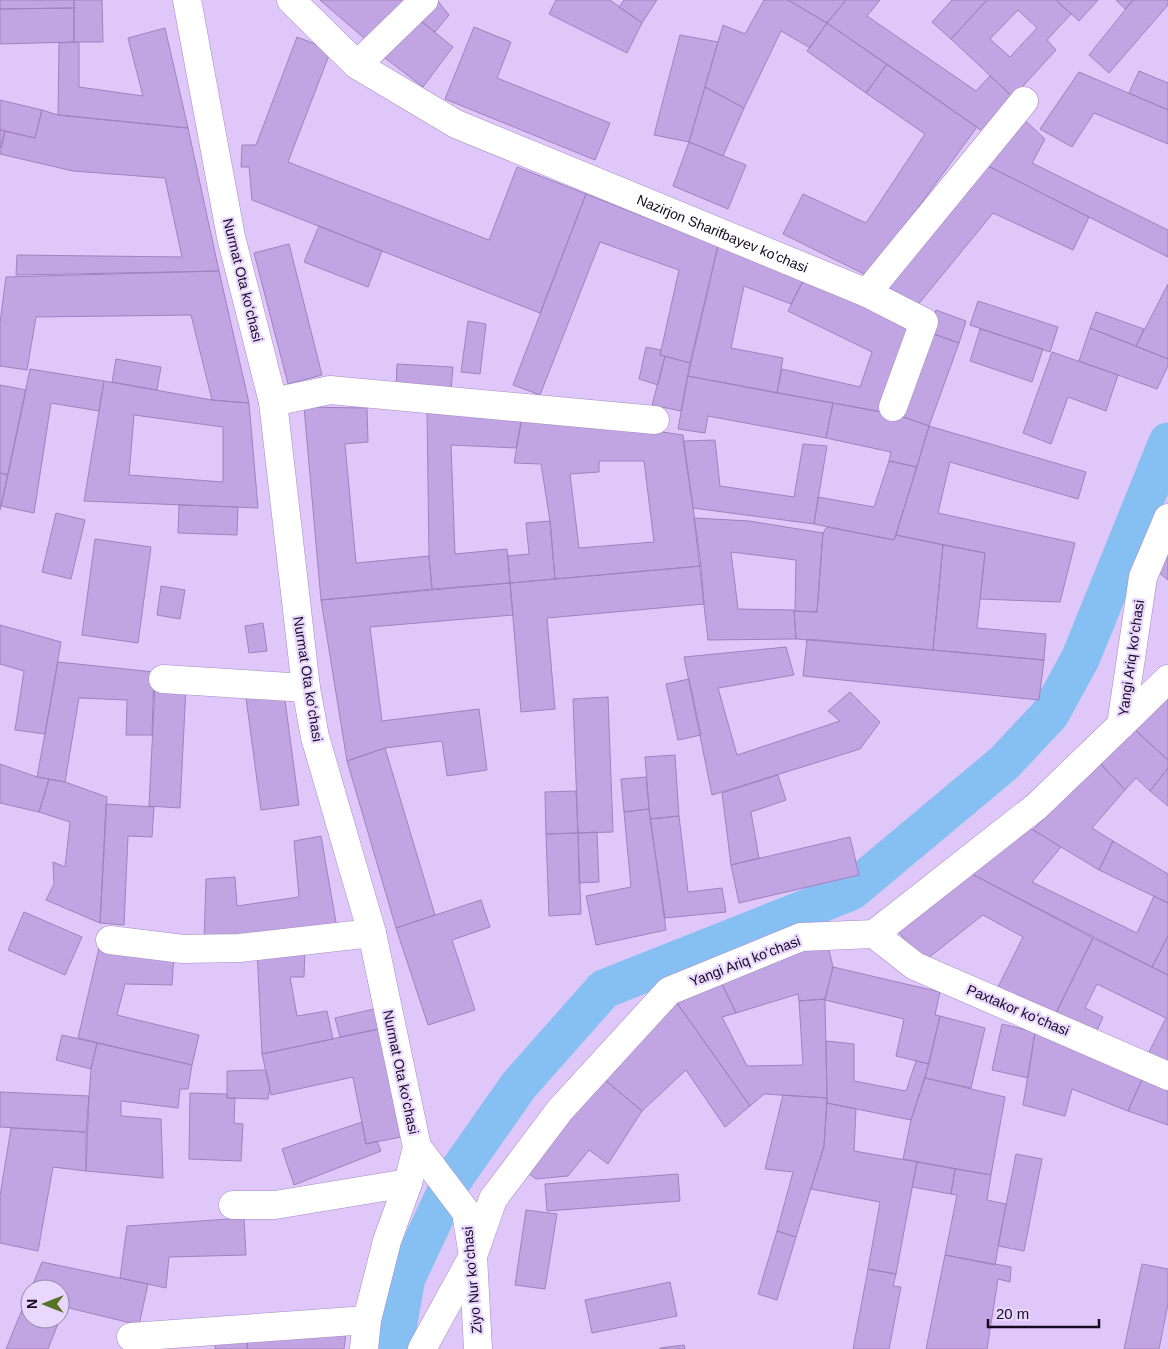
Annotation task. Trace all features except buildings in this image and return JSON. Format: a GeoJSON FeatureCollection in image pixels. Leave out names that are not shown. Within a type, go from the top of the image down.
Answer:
{"type":"FeatureCollection","features":[{"type":"Feature","properties":{"kind":"street","name":"Nurmat Ota koʻchasi"},"geometry":{"type":"LineString","coordinates":[[188,0],[231,237],[274,402],[306,688],[315,737],[372,934],[417,1146],[408,1183],[387,1241],[367,1320],[364,1349]]}},
{"type":"Feature","properties":{"kind":"street","name":"Nazirjon Sharifbayev ko'chasi"},"geometry":{"type":"LineString","coordinates":[[291,0],[357,65],[456,124],[867,293],[924,322],[893,407]]}},
{"type":"Feature","properties":{"kind":"street"},"geometry":{"type":"LineString","coordinates":[[357,65],[424,0]]}},
{"type":"Feature","properties":{"kind":"street"},"geometry":{"type":"LineString","coordinates":[[867,293],[1024,101]]}},
{"type":"Feature","properties":{"kind":"street"},"geometry":{"type":"LineString","coordinates":[[274,402],[330,390],[655,420]]}},
{"type":"Feature","properties":{"kind":"street","name":"Yangi Ariq koʻchasi"},"geometry":{"type":"LineString","coordinates":[[422,1349],[473,1256],[494,1199],[560,1110],[669,991],[801,937],[874,934],[1037,806],[1121,725],[1143,577],[1168,518]]}},
{"type":"Feature","properties":{"kind":"street"},"geometry":{"type":"LineString","coordinates":[[163,679],[306,688]]}},
{"type":"Feature","properties":{"kind":"street"},"geometry":{"type":"LineString","coordinates":[[1121,725],[1168,679]]}},
{"type":"Feature","properties":{"kind":"street"},"geometry":{"type":"LineString","coordinates":[[110,940],[183,949],[230,948],[372,934]]}},
{"type":"Feature","properties":{"kind":"street","name":"Paxtakor koʻchasi"},"geometry":{"type":"LineString","coordinates":[[874,934],[915,966],[1168,1076]]}},
{"type":"Feature","properties":{"kind":"street","name":"Ziyo Nur koʻchasi"},"geometry":{"type":"LineString","coordinates":[[417,1146],[466,1212],[473,1256],[478,1349]]}},
{"type":"Feature","properties":{"kind":"street"},"geometry":{"type":"LineString","coordinates":[[233,1205],[275,1205],[408,1183]]}},
{"type":"Feature","properties":{"kind":"street"},"geometry":{"type":"LineString","coordinates":[[131,1337],[367,1320]]}},
{"type":"Feature","properties":{"kind":"waterway"},"geometry":{"type":"LineString","coordinates":[[393,1349],[406,1278],[451,1182],[519,1085],[604,989],[851,891],[1004,763],[1050,714],[1081,657],[1168,442]]}}]}
